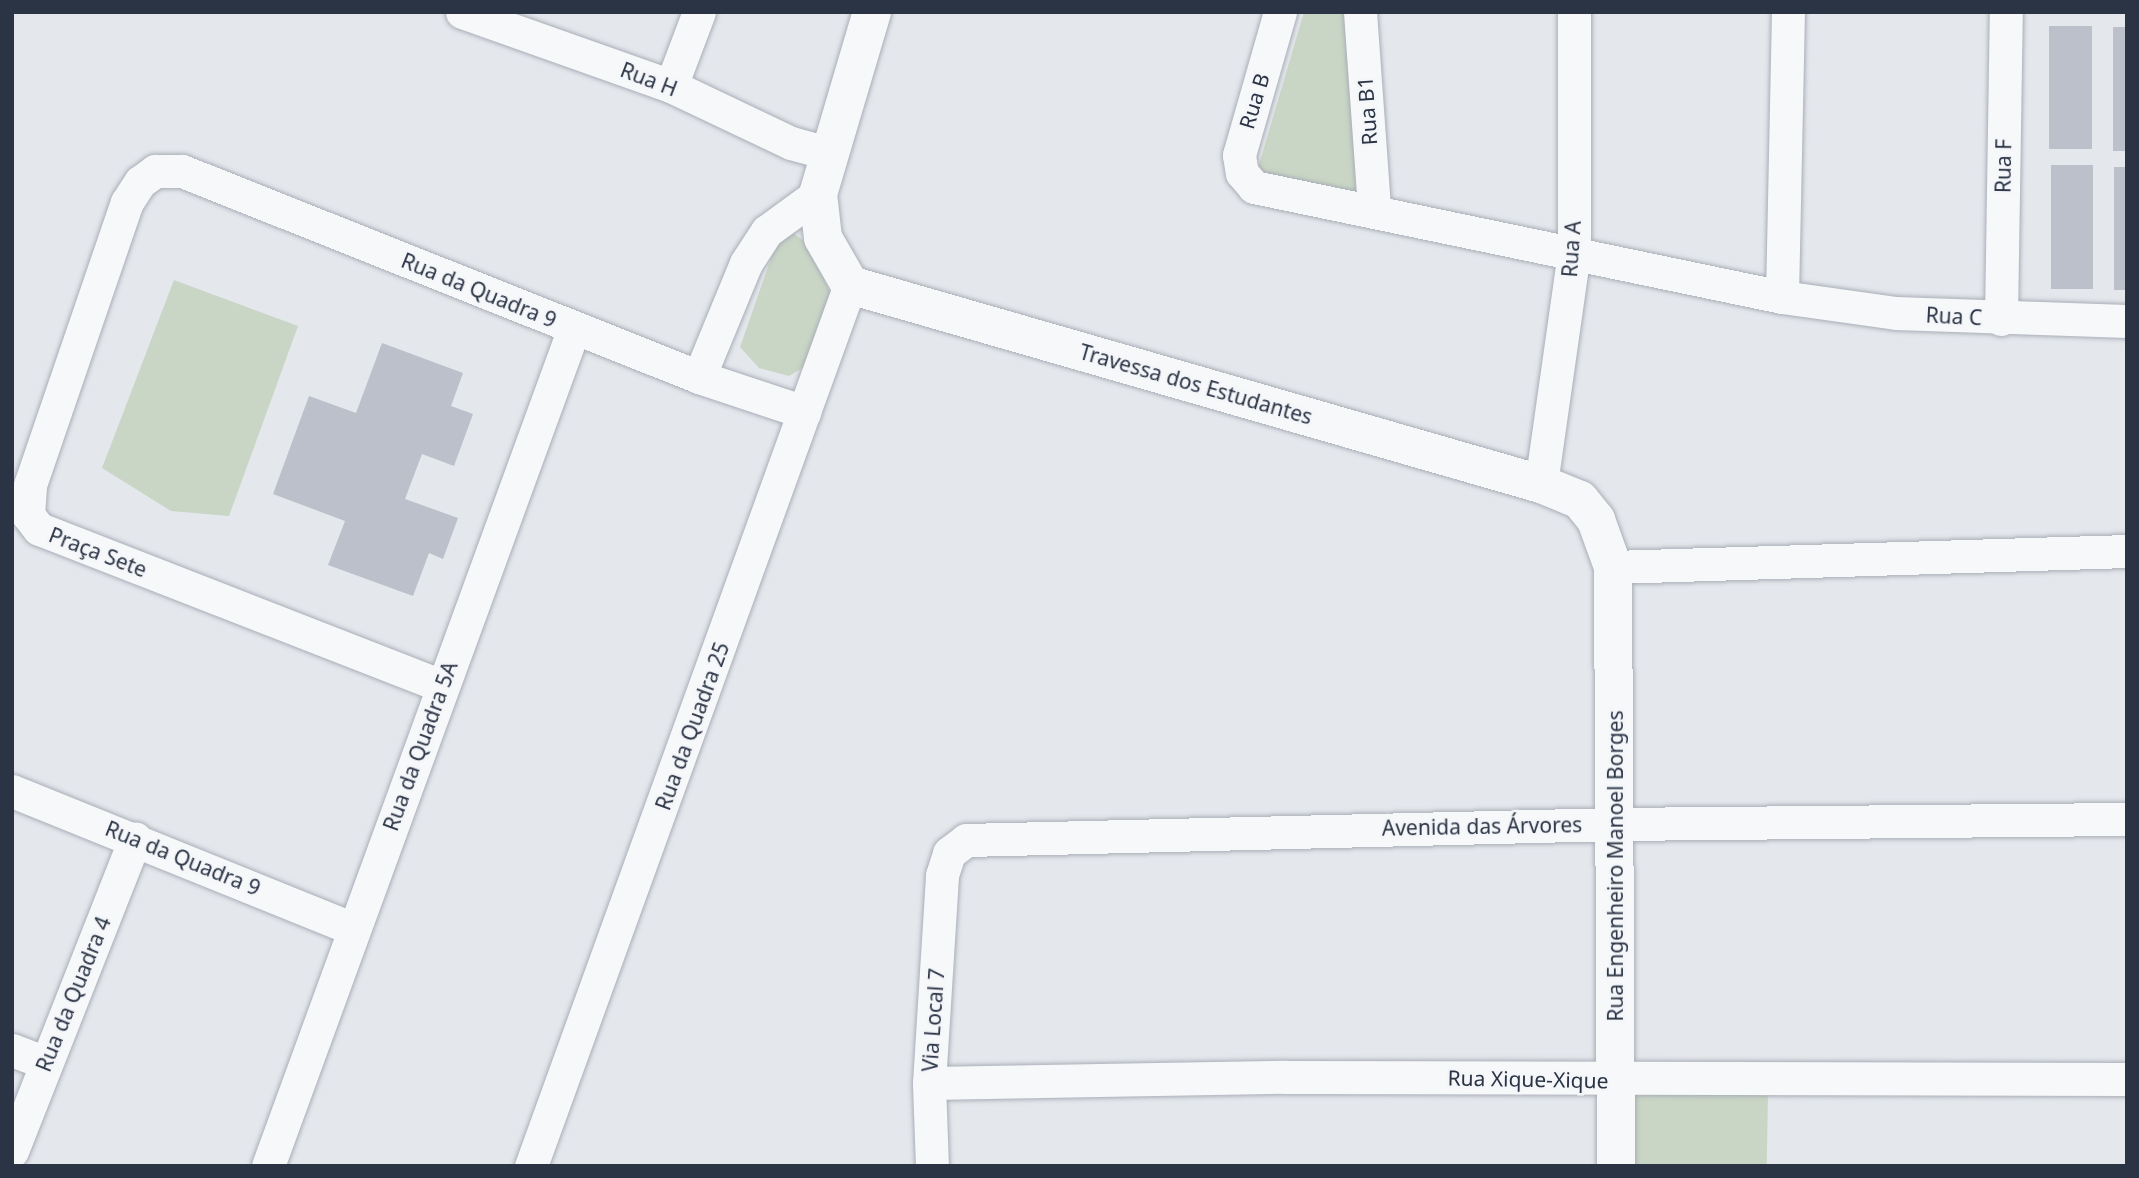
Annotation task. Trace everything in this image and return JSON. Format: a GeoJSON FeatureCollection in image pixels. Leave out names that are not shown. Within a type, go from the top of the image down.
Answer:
{"type":"FeatureCollection","features":[{"type":"Feature","properties":{"kind":"street","name":"Rua H"},"geometry":{"type":"LineString","coordinates":[[463,12],[671,86],[791,143],[831,154]]}},
{"type":"Feature","properties":{"kind":"street"},"geometry":{"type":"LineString","coordinates":[[671,86],[699,12]]}},
{"type":"Feature","properties":{"kind":"street"},"geometry":{"type":"LineString","coordinates":[[850,285],[823,238],[818,194],[872,12]]}},
{"type":"Feature","properties":{"kind":"street","name":"Rua B"},"geometry":{"type":"LineString","coordinates":[[1254,187],[1242,173],[1239,155],[1280,12]]}},
{"type":"Feature","properties":{"kind":"street","name":"Rua B1"},"geometry":{"type":"LineString","coordinates":[[1360,12],[1374,209]]}},
{"type":"Feature","properties":{"kind":"street","name":"Rua A"},"geometry":{"type":"LineString","coordinates":[[1541,484],[1574,252],[1574,12]]}},
{"type":"Feature","properties":{"kind":"street"},"geometry":{"type":"LineString","coordinates":[[1782,297],[1788,12]]}},
{"type":"Feature","properties":{"kind":"street","name":"Rua F"},"geometry":{"type":"LineString","coordinates":[[2001,319],[2006,12]]}},
{"type":"Feature","properties":{"kind":"street","name":"Rua da Quadra 9"},"geometry":{"type":"LineString","coordinates":[[155,171],[182,171],[699,377],[804,412]]}},
{"type":"Feature","properties":{"kind":"street","name":"Praça Sete"},"geometry":{"type":"LineString","coordinates":[[155,171],[140,181],[127,202],[30,485],[28,515],[39,529],[442,686]]}},
{"type":"Feature","properties":{"kind":"street","name":"Rua C"},"geometry":{"type":"LineString","coordinates":[[1254,187],[1374,209],[1782,297],[1896,313],[2001,319],[2127,321]]}},
{"type":"Feature","properties":{"kind":"street"},"geometry":{"type":"LineString","coordinates":[[699,377],[746,263],[767,231],[818,194]]}},
{"type":"Feature","properties":{"kind":"street","name":"Rua da Quadra 25"},"geometry":{"type":"LineString","coordinates":[[531,1166],[850,285]]}},
{"type":"Feature","properties":{"kind":"street","name":"Travessa dos Estudantes"},"geometry":{"type":"LineString","coordinates":[[850,285],[1541,484],[1580,500],[1605,538],[1613,567]]}},
{"type":"Feature","properties":{"kind":"street","name":"Rua da Quadra 5A"},"geometry":{"type":"LineString","coordinates":[[268,1166],[574,328]]}},
{"type":"Feature","properties":{"kind":"street"},"geometry":{"type":"LineString","coordinates":[[1613,567],[2127,551]]}},
{"type":"Feature","properties":{"kind":"street","name":"Rua Engenheiro Manoel Borges"},"geometry":{"type":"LineString","coordinates":[[1613,567],[1616,1166]]}},
{"type":"Feature","properties":{"kind":"street","name":"Rua da Quadra 9"},"geometry":{"type":"LineString","coordinates":[[12,791],[135,838],[353,929]]}},
{"type":"Feature","properties":{"kind":"street","name":"Avenida das Árvores"},"geometry":{"type":"LineString","coordinates":[[942,875],[956,846],[979,838],[1614,824],[2127,819]]}},
{"type":"Feature","properties":{"kind":"street","name":"Rua da Quadra 4"},"geometry":{"type":"LineString","coordinates":[[12,1151],[135,838]]}},
{"type":"Feature","properties":{"kind":"street","name":"Via Local 7"},"geometry":{"type":"LineString","coordinates":[[932,1166],[929,1083],[942,875]]}},
{"type":"Feature","properties":{"kind":"street"},"geometry":{"type":"LineString","coordinates":[[12,1050],[46,1063]]}},
{"type":"Feature","properties":{"kind":"street","name":"Rua Xique-Xique"},"geometry":{"type":"LineString","coordinates":[[929,1083],[1285,1077],[1616,1080],[2127,1079]]}},
{"type":"Feature","properties":{"kind":"green space"},"geometry":{"type":"Polygon","coordinates":[[[1304,12],[1350,12],[1356,192],[1256,175],[1304,12]]]}},
{"type":"Feature","properties":{"kind":"green space"},"geometry":{"type":"Polygon","coordinates":[[[792,232],[809,245],[830,293],[804,367],[789,376],[759,368],[740,347],[776,244],[792,232]]]}},
{"type":"Feature","properties":{"kind":"green space"},"geometry":{"type":"Polygon","coordinates":[[[174,280],[298,326],[229,516],[171,511],[102,468],[174,280]]]}},
{"type":"Feature","properties":{"kind":"green space"},"geometry":{"type":"Polygon","coordinates":[[[1630,1092],[1768,1094],[1767,1166],[1629,1166],[1630,1092]]]}},
{"type":"Feature","properties":{"kind":"building"},"geometry":{"type":"Polygon","coordinates":[[[2049,26],[2092,26],[2092,149],[2049,149],[2049,26]]]}},
{"type":"Feature","properties":{"kind":"building"},"geometry":{"type":"Polygon","coordinates":[[[2113,27],[2127,27],[2127,151],[2113,151],[2113,27]]]}},
{"type":"Feature","properties":{"kind":"building"},"geometry":{"type":"Polygon","coordinates":[[[2051,165],[2093,165],[2093,289],[2051,289],[2051,165]]]}},
{"type":"Feature","properties":{"kind":"building"},"geometry":{"type":"Polygon","coordinates":[[[2114,167],[2127,167],[2127,290],[2114,290],[2114,167]]]}},
{"type":"Feature","properties":{"kind":"building"},"geometry":{"type":"Polygon","coordinates":[[[382,343],[463,373],[451,406],[473,414],[454,466],[422,454],[405,499],[458,518],[443,559],[429,553],[413,596],[328,565],[345,521],[273,494],[309,396],[356,413],[382,343]]]}}]}
